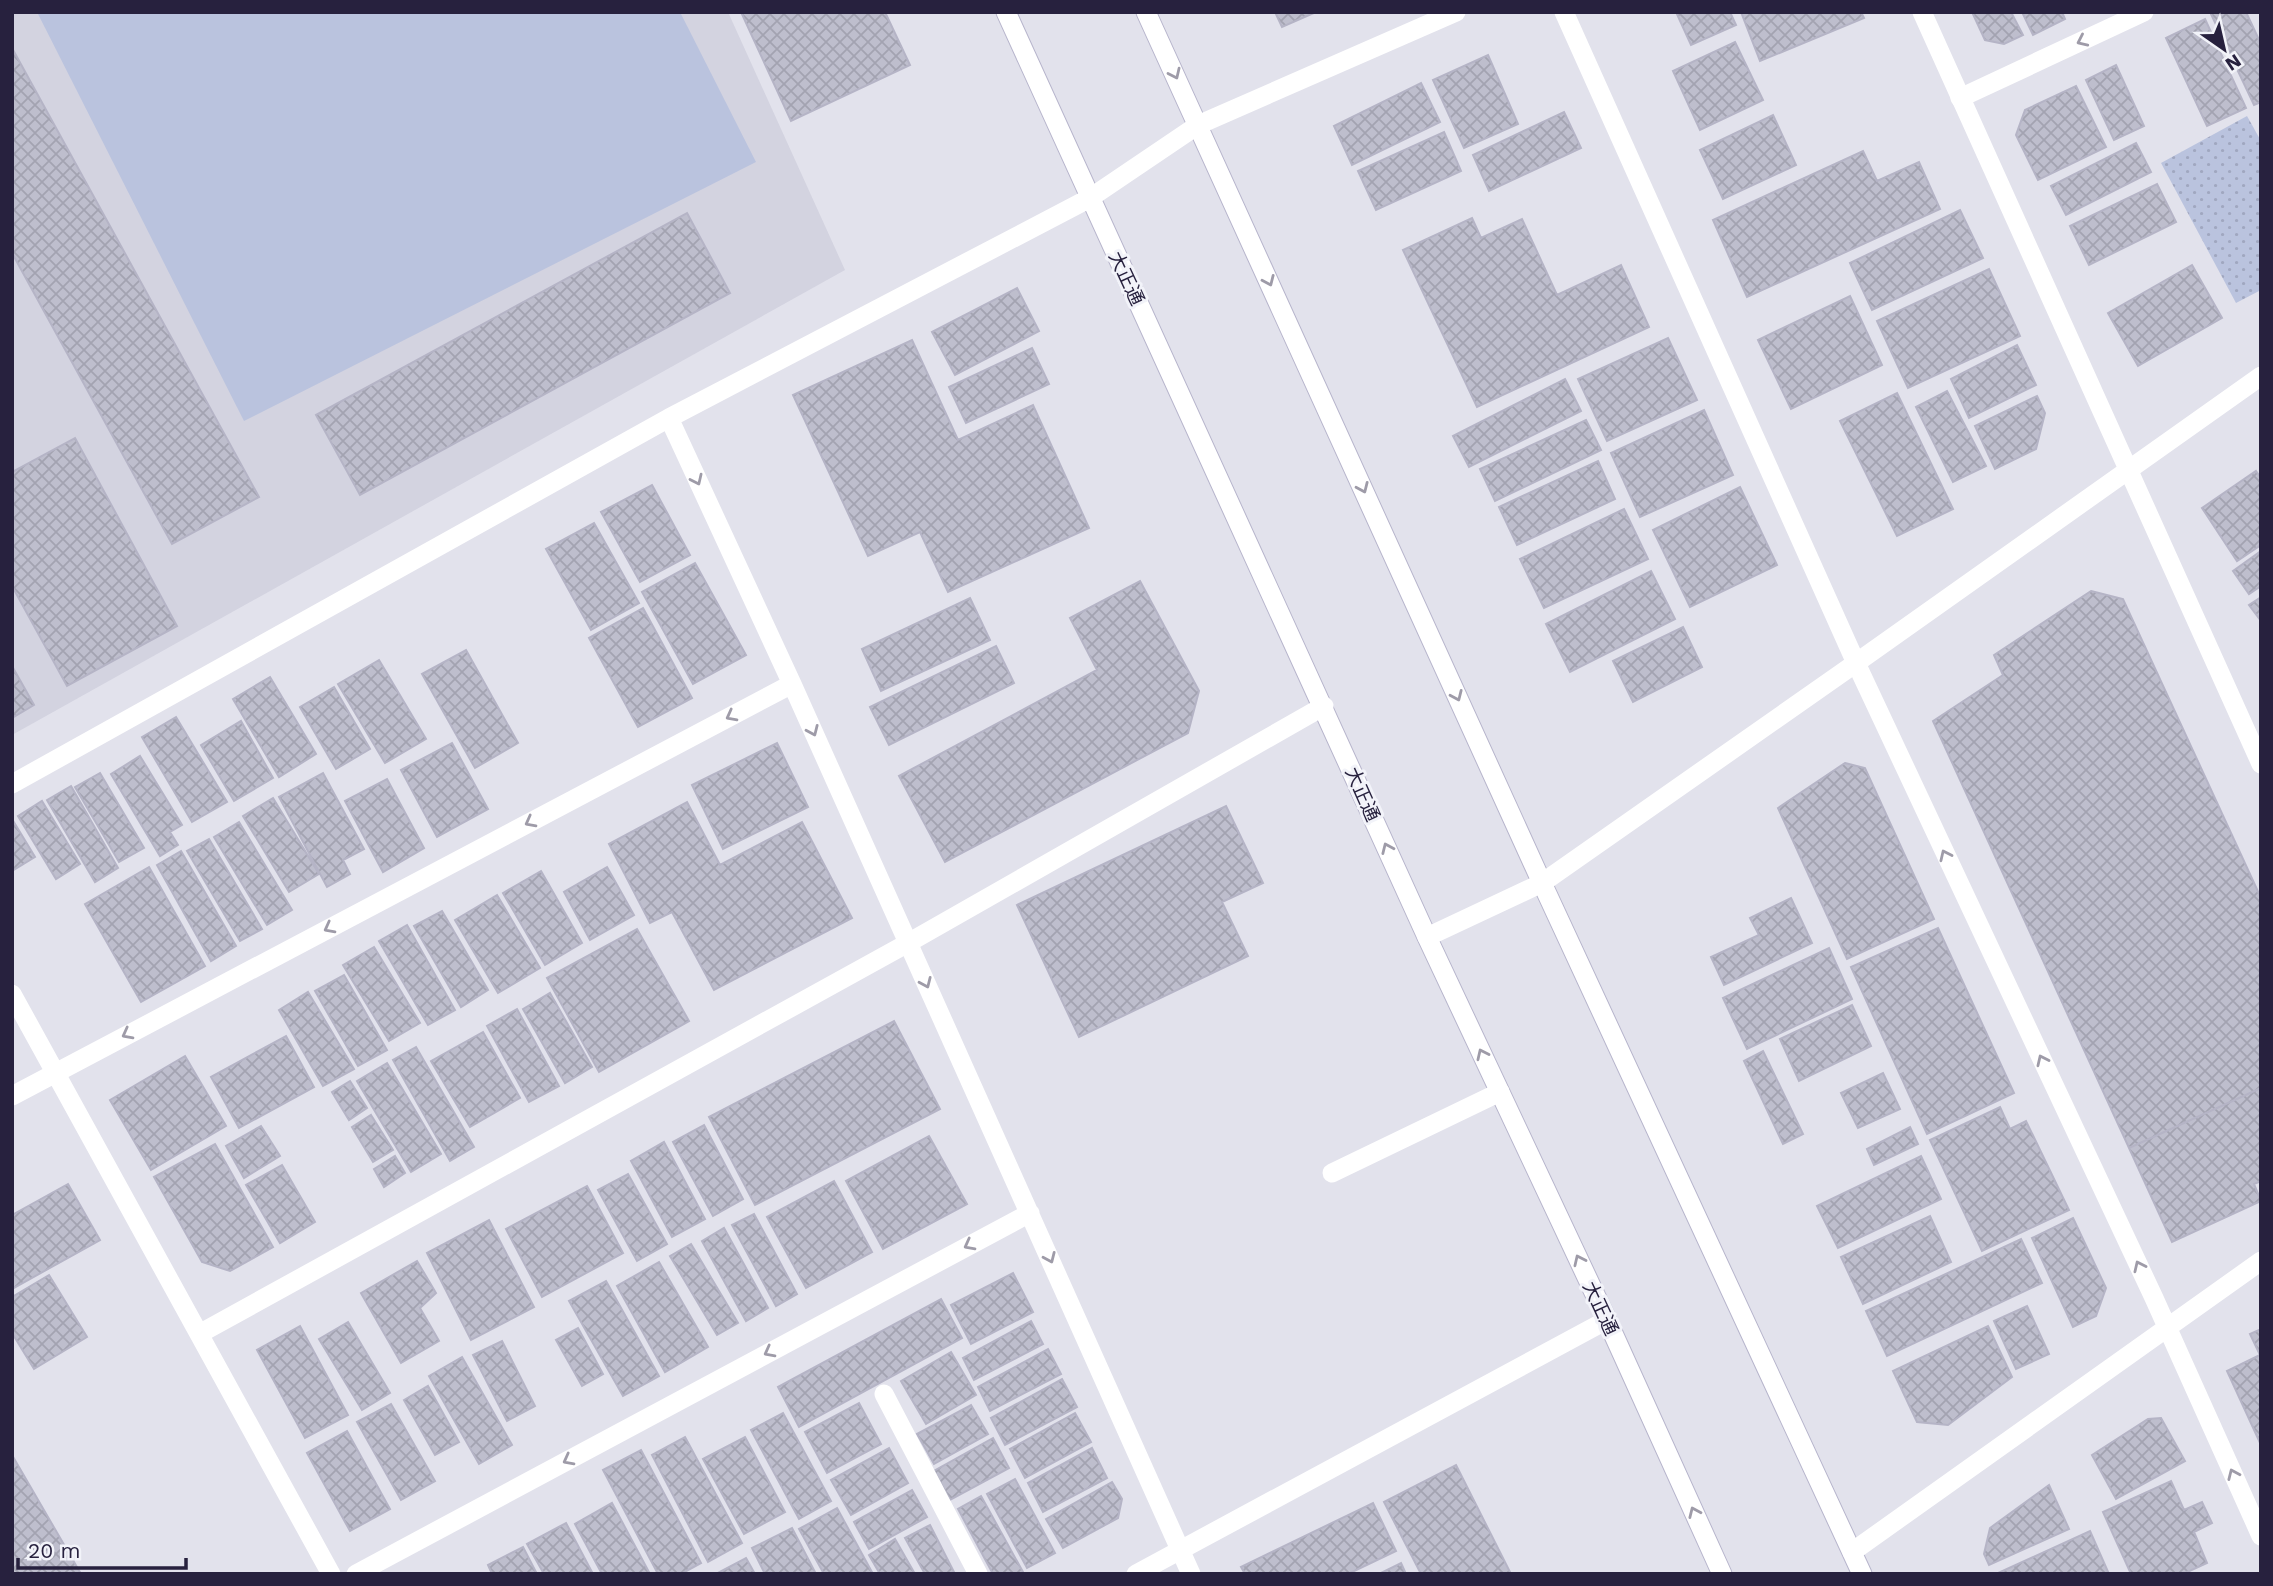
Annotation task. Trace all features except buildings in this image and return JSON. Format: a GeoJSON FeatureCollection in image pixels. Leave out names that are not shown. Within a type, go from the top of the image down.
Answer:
{"type":"FeatureCollection","features":[{"type":"Feature","properties":{"kind":"street","name":"大正通"},"geometry":{"type":"LineString","coordinates":[[1006,12],[1427,937],[1607,1320],[1722,1574]]}},
{"type":"Feature","properties":{"kind":"street"},"geometry":{"type":"LineString","coordinates":[[1146,12],[1542,883],[1862,1574]]}},
{"type":"Feature","properties":{"kind":"street"},"geometry":{"type":"LineString","coordinates":[[12,784],[669,418],[1090,198],[1198,125],[1456,12]]}},
{"type":"Feature","properties":{"kind":"street"},"geometry":{"type":"LineString","coordinates":[[1564,12],[1856,663],[2167,1327],[2261,1536]]}},
{"type":"Feature","properties":{"kind":"street"},"geometry":{"type":"LineString","coordinates":[[1922,12],[2261,764]]}},
{"type":"Feature","properties":{"kind":"street"},"geometry":{"type":"LineString","coordinates":[[1960,98],[2144,12]]}},
{"type":"Feature","properties":{"kind":"street"},"geometry":{"type":"LineString","coordinates":[[1427,937],[1542,883],[2261,376]]}},
{"type":"Feature","properties":{"kind":"street"},"geometry":{"type":"LineString","coordinates":[[669,418],[792,684],[1191,1574]]}},
{"type":"Feature","properties":{"kind":"street"},"geometry":{"type":"LineString","coordinates":[[12,1096],[792,684]]}},
{"type":"Feature","properties":{"kind":"street"},"geometry":{"type":"LineString","coordinates":[[199,1334],[908,943],[1324,706]]}},
{"type":"Feature","properties":{"kind":"street"},"geometry":{"type":"LineString","coordinates":[[12,994],[331,1574]]}},
{"type":"Feature","properties":{"kind":"street"},"geometry":{"type":"LineString","coordinates":[[1332,1173],[1500,1092]]}},
{"type":"Feature","properties":{"kind":"street"},"geometry":{"type":"LineString","coordinates":[[356,1574],[1030,1213]]}},
{"type":"Feature","properties":{"kind":"street"},"geometry":{"type":"LineString","coordinates":[[1852,1552],[2261,1261]]}},
{"type":"Feature","properties":{"kind":"street"},"geometry":{"type":"LineString","coordinates":[[1136,1574],[1607,1320]]}},
{"type":"Feature","properties":{"kind":"street"},"geometry":{"type":"LineString","coordinates":[[884,1394],[978,1574]]}},
{"type":"Feature","properties":{"kind":"shaded area"},"geometry":{"type":"Polygon","coordinates":[[[12,12],[728,12],[845,270],[12,735],[12,12]]]}},
{"type":"Feature","properties":{"kind":"shaded area"},"geometry":{"type":"Polygon","coordinates":[[[37,12],[680,12],[756,162],[244,421],[37,12]]]}},
{"type":"Feature","properties":{"kind":"shaded area"},"geometry":{"type":"Polygon","coordinates":[[[2247,116],[2261,141],[2261,290],[2236,303],[2161,163],[2247,116]]]}}]}
